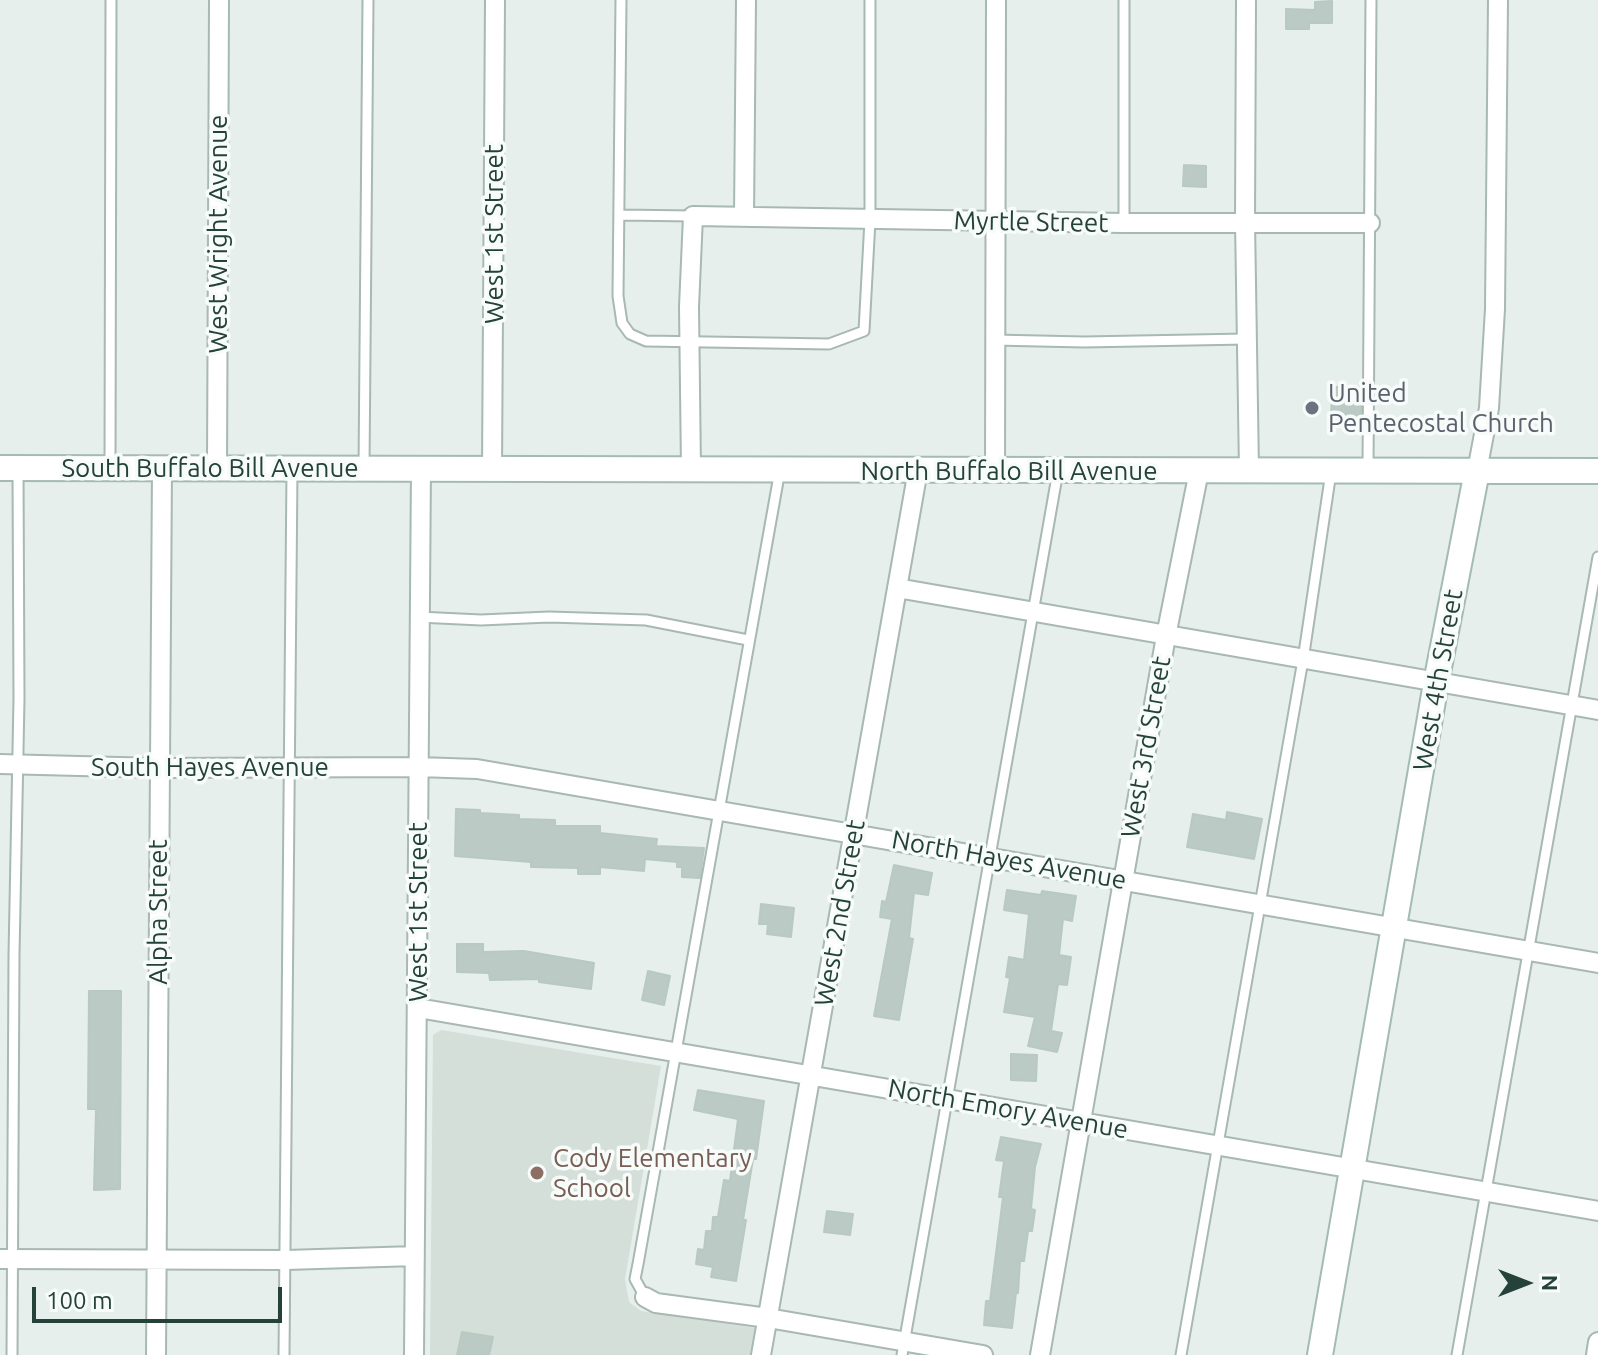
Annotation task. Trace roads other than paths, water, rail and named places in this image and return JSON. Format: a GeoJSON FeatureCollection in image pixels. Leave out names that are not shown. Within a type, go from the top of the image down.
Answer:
{"type":"FeatureCollection","features":[{"type":"Feature","properties":{"kind":"main road","name":"South Buffalo Bill Avenue"},"geometry":{"type":"LineString","coordinates":[[9,468],[421,468]]}},
{"type":"Feature","properties":{"kind":"main road","name":"North Buffalo Bill Avenue"},"geometry":{"type":"LineString","coordinates":[[421,468],[1598,471]]}},
{"type":"Feature","properties":{"kind":"main road","name":"West 4th Street"},"geometry":{"type":"LineString","coordinates":[[1320,1355],[1436,683],[1477,471]]}},
{"type":"Feature","properties":{"kind":"street","name":"West Wright Avenue"},"geometry":{"type":"LineString","coordinates":[[217,468],[219,0]]}},
{"type":"Feature","properties":{"kind":"street","name":"West 1st Street"},"geometry":{"type":"LineString","coordinates":[[492,469],[495,0]]}},
{"type":"Feature","properties":{"kind":"street"},"geometry":{"type":"LineString","coordinates":[[744,216],[746,0]]}},
{"type":"Feature","properties":{"kind":"street"},"geometry":{"type":"LineString","coordinates":[[995,471],[996,0]]}},
{"type":"Feature","properties":{"kind":"street"},"geometry":{"type":"LineString","coordinates":[[1246,0],[1245,221],[1249,471]]}},
{"type":"Feature","properties":{"kind":"street","name":"West 4th Street"},"geometry":{"type":"LineString","coordinates":[[1477,471],[1489,408],[1493,349],[1498,0]]}},
{"type":"Feature","properties":{"kind":"street"},"geometry":{"type":"LineString","coordinates":[[691,470],[689,343],[693,216]]}},
{"type":"Feature","properties":{"kind":"street","name":"Myrtle Street"},"geometry":{"type":"LineString","coordinates":[[693,216],[1124,223],[1370,223]]}},
{"type":"Feature","properties":{"kind":"street","name":"Alpha Street"},"geometry":{"type":"LineString","coordinates":[[156,1355],[162,468]]}},
{"type":"Feature","properties":{"kind":"street","name":"West 1st Street"},"geometry":{"type":"LineString","coordinates":[[414,1355],[421,468]]}},
{"type":"Feature","properties":{"kind":"street","name":"West 2nd Street"},"geometry":{"type":"LineString","coordinates":[[761,1355],[918,470]]}},
{"type":"Feature","properties":{"kind":"street","name":"West 3rd Street"},"geometry":{"type":"LineString","coordinates":[[1040,1355],[1166,636],[1199,471]]}},
{"type":"Feature","properties":{"kind":"street"},"geometry":{"type":"LineString","coordinates":[[897,588],[1598,710]]}},
{"type":"Feature","properties":{"kind":"street","name":"South Hayes Avenue"},"geometry":{"type":"LineString","coordinates":[[9,764],[159,768],[419,767]]}},
{"type":"Feature","properties":{"kind":"street","name":"North Hayes Avenue"},"geometry":{"type":"LineString","coordinates":[[419,767],[477,769],[1598,963]]}},
{"type":"Feature","properties":{"kind":"street","name":"North Emory Avenue"},"geometry":{"type":"LineString","coordinates":[[418,1008],[1598,1211]]}},
{"type":"Feature","properties":{"kind":"street"},"geometry":{"type":"LineString","coordinates":[[6,1259],[286,1260],[415,1256]]}},
{"type":"Feature","properties":{"kind":"street"},"geometry":{"type":"LineString","coordinates":[[645,1297],[656,1303],[768,1318],[904,1348],[983,1355]]}},
{"type":"Feature","properties":{"kind":"street"},"geometry":{"type":"LineString","coordinates":[[1596,1355],[1598,1342]]}},
{"type":"Feature","properties":{"kind":"lane"},"geometry":{"type":"LineString","coordinates":[[110,468],[111,0]]}},
{"type":"Feature","properties":{"kind":"lane"},"geometry":{"type":"LineString","coordinates":[[364,468],[368,0]]}},
{"type":"Feature","properties":{"kind":"lane"},"geometry":{"type":"LineString","coordinates":[[621,0],[618,296],[622,323],[630,334],[646,341],[829,344],[864,331],[870,220],[870,0]]}},
{"type":"Feature","properties":{"kind":"lane"},"geometry":{"type":"LineString","coordinates":[[1124,0],[1124,223]]}},
{"type":"Feature","properties":{"kind":"lane"},"geometry":{"type":"LineString","coordinates":[[1368,472],[1371,0]]}},
{"type":"Feature","properties":{"kind":"lane"},"geometry":{"type":"LineString","coordinates":[[620,215],[693,216]]}},
{"type":"Feature","properties":{"kind":"lane"},"geometry":{"type":"LineString","coordinates":[[994,340],[1246,339]]}},
{"type":"Feature","properties":{"kind":"lane"},"geometry":{"type":"LineString","coordinates":[[9,468],[6,1259],[12,1355]]}},
{"type":"Feature","properties":{"kind":"lane"},"geometry":{"type":"LineString","coordinates":[[284,1355],[292,468]]}},
{"type":"Feature","properties":{"kind":"lane"},"geometry":{"type":"LineString","coordinates":[[645,1297],[635,1279],[780,470]]}},
{"type":"Feature","properties":{"kind":"lane"},"geometry":{"type":"LineString","coordinates":[[904,1348],[1058,471]]}},
{"type":"Feature","properties":{"kind":"lane"},"geometry":{"type":"LineString","coordinates":[[1181,1355],[1303,660],[1331,472]]}},
{"type":"Feature","properties":{"kind":"lane"},"geometry":{"type":"LineString","coordinates":[[1457,1355],[1598,557]]}},
{"type":"Feature","properties":{"kind":"lane"},"geometry":{"type":"LineString","coordinates":[[418,617],[646,620],[748,640]]}},
{"type":"Feature","properties":{"kind":"place","name":"United Pentecostal Church"},"geometry":{"type":"Point","coordinates":[1312,408]}},
{"type":"Feature","properties":{"kind":"place","name":"Cody Elementary School"},"geometry":{"type":"Point","coordinates":[537,1173]}}]}
